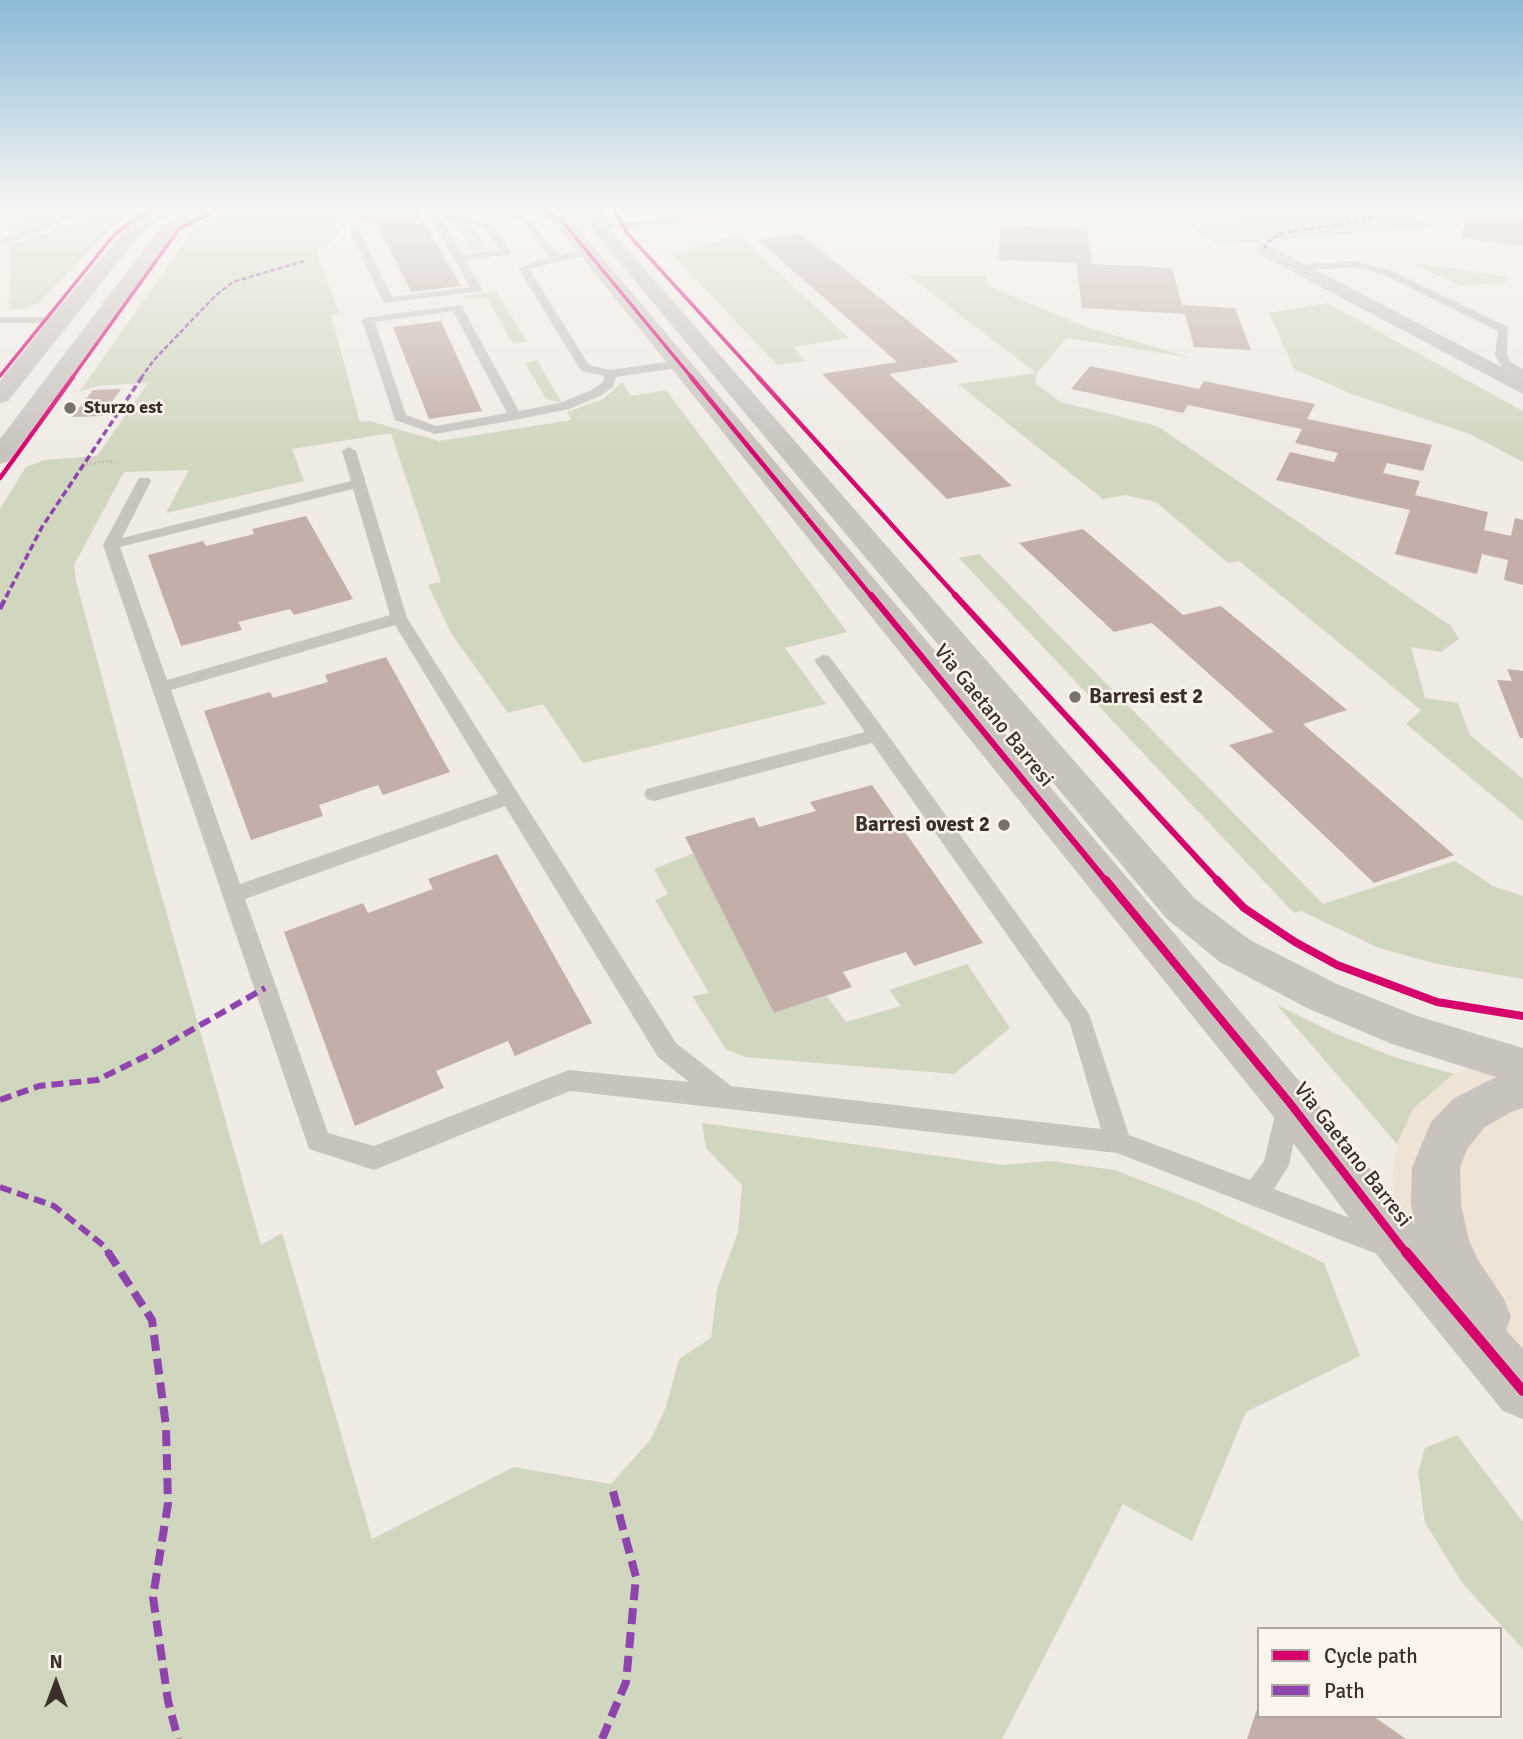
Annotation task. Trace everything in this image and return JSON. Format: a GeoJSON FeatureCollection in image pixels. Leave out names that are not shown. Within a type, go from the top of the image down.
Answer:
{"type":"FeatureCollection","features":[{"type":"Feature","properties":{"kind":"street"},"geometry":{"type":"LineString","coordinates":[[0,397],[83,291]]}},
{"type":"Feature","properties":{"kind":"street"},"geometry":{"type":"LineString","coordinates":[[0,456],[122,291]]}},
{"type":"Feature","properties":{"kind":"street","name":"Via Gaetano Barresi"},"geometry":{"type":"LineString","coordinates":[[634,291],[680,364],[1289,1102],[1405,1251]]}},
{"type":"Feature","properties":{"kind":"street","name":"Via Gaetano Barresi"},"geometry":{"type":"LineString","coordinates":[[649,291],[1180,908],[1235,951],[1322,996],[1407,1031],[1523,1067]]}},
{"type":"Feature","properties":{"kind":"street"},"geometry":{"type":"LineString","coordinates":[[1343,291],[1523,387]]}},
{"type":"Feature","properties":{"kind":"street"},"geometry":{"type":"LineString","coordinates":[[1509,1347],[1460,1279],[1444,1241],[1436,1205],[1436,1168],[1448,1137],[1469,1113],[1498,1096],[1523,1089]]}},
{"type":"Feature","properties":{"kind":"street"},"geometry":{"type":"LineString","coordinates":[[1405,1251],[1509,1347]]}},
{"type":"Feature","properties":{"kind":"street"},"geometry":{"type":"LineString","coordinates":[[1405,1251],[1523,1391]]}},
{"type":"Feature","properties":{"kind":"lane"},"geometry":{"type":"LineString","coordinates":[[382,291],[387,301],[461,291]]}},
{"type":"Feature","properties":{"kind":"lane"},"geometry":{"type":"LineString","coordinates":[[537,291],[585,368],[610,374],[680,364]]}},
{"type":"Feature","properties":{"kind":"lane"},"geometry":{"type":"LineString","coordinates":[[1426,291],[1504,329],[1501,355],[1506,364],[1523,373]]}},
{"type":"Feature","properties":{"kind":"lane"},"geometry":{"type":"LineString","coordinates":[[515,416],[457,307],[368,320],[400,417],[435,430],[515,416],[564,406],[596,393],[609,384],[610,374]]}},
{"type":"Feature","properties":{"kind":"lane"},"geometry":{"type":"LineString","coordinates":[[0,320],[59,320]]}},
{"type":"Feature","properties":{"kind":"lane"},"geometry":{"type":"LineString","coordinates":[[349,451],[400,618],[508,798],[667,1050],[725,1096]]}},
{"type":"Feature","properties":{"kind":"lane"},"geometry":{"type":"LineString","coordinates":[[144,481],[111,545],[318,1141],[374,1157],[569,1080],[1118,1142],[1405,1251],[1428,1234],[1436,1205]]}},
{"type":"Feature","properties":{"kind":"lane"},"geometry":{"type":"LineString","coordinates":[[111,545],[358,484]]}},
{"type":"Feature","properties":{"kind":"lane"},"geometry":{"type":"LineString","coordinates":[[160,687],[400,618]]}},
{"type":"Feature","properties":{"kind":"lane"},"geometry":{"type":"LineString","coordinates":[[823,660],[1080,1021],[1118,1142]]}},
{"type":"Feature","properties":{"kind":"lane"},"geometry":{"type":"LineString","coordinates":[[654,793],[878,734]]}},
{"type":"Feature","properties":{"kind":"lane"},"geometry":{"type":"LineString","coordinates":[[233,895],[508,798]]}},
{"type":"Feature","properties":{"kind":"lane"},"geometry":{"type":"LineString","coordinates":[[1255,1195],[1276,1165],[1289,1102]]}},
{"type":"Feature","properties":{"kind":"green space"},"geometry":{"type":"Polygon","coordinates":[[[9,291],[50,291],[39,303],[28,308],[9,310],[9,291]]]}},
{"type":"Feature","properties":{"kind":"green space"},"geometry":{"type":"Polygon","coordinates":[[[150,291],[331,291],[339,313],[331,315],[360,422],[370,421],[439,441],[571,420],[567,412],[603,399],[622,382],[631,396],[666,390],[847,632],[785,648],[826,704],[583,763],[543,704],[508,713],[451,633],[428,585],[441,582],[391,433],[292,449],[304,481],[166,513],[189,470],[124,472],[74,565],[76,581],[150,855],[261,1245],[282,1233],[372,1539],[514,1467],[611,1484],[651,1439],[666,1407],[679,1359],[711,1338],[717,1289],[738,1232],[742,1185],[706,1148],[702,1123],[1003,1165],[1050,1161],[1115,1170],[1197,1202],[1324,1263],[1360,1356],[1246,1412],[1192,1541],[1123,1504],[1002,1739],[0,1739],[0,509],[26,467],[44,460],[97,456],[148,383],[98,386],[79,392],[150,291]]]}},
{"type":"Feature","properties":{"kind":"green space"},"geometry":{"type":"Polygon","coordinates":[[[496,291],[527,342],[513,344],[487,297],[471,299],[459,296],[496,291]]]}},
{"type":"Feature","properties":{"kind":"green space"},"geometry":{"type":"Polygon","coordinates":[[[707,291],[799,291],[849,338],[794,347],[805,361],[777,365],[707,291]]]}},
{"type":"Feature","properties":{"kind":"green space"},"geometry":{"type":"Polygon","coordinates":[[[929,291],[1002,291],[1086,327],[1192,358],[1067,338],[1037,373],[1035,383],[1061,402],[1157,426],[1451,626],[1459,639],[1441,652],[1411,647],[1425,698],[1458,703],[1470,735],[1523,779],[1523,821],[1406,724],[1421,710],[1239,561],[1228,563],[1156,502],[1125,495],[1103,499],[958,384],[1036,373],[929,291]]]}},
{"type":"Feature","properties":{"kind":"green space"},"geometry":{"type":"Polygon","coordinates":[[[1327,303],[1523,411],[1523,462],[1470,434],[1352,394],[1294,369],[1269,313],[1327,303]]]}},
{"type":"Feature","properties":{"kind":"green space"},"geometry":{"type":"Polygon","coordinates":[[[537,360],[562,403],[546,399],[525,363],[537,360]]]}},
{"type":"Feature","properties":{"kind":"green space"},"geometry":{"type":"Polygon","coordinates":[[[979,554],[1323,904],[1455,861],[1493,886],[1523,896],[1523,979],[1437,964],[1379,948],[1301,911],[1294,913],[959,558],[979,554]]]}},
{"type":"Feature","properties":{"kind":"green space"},"geometry":{"type":"Polygon","coordinates":[[[694,853],[774,1013],[827,996],[846,1022],[901,1006],[889,990],[967,964],[1010,1028],[954,1074],[745,1057],[726,1049],[692,996],[709,993],[655,900],[668,894],[654,869],[694,853]]]}},
{"type":"Feature","properties":{"kind":"green space"},"geometry":{"type":"Polygon","coordinates":[[[1277,1005],[1334,1033],[1397,1058],[1454,1074],[1413,1109],[1397,1144],[1277,1005]]]}},
{"type":"Feature","properties":{"kind":"green space"},"geometry":{"type":"Polygon","coordinates":[[[1457,1435],[1523,1522],[1523,1649],[1463,1584],[1425,1523],[1418,1472],[1425,1448],[1457,1435]]]}},
{"type":"Feature","properties":{"kind":"shaded area"},"geometry":{"type":"Polygon","coordinates":[[[1523,1054],[1523,1391],[1395,1213],[1392,1176],[1397,1144],[1413,1109],[1454,1074],[1484,1062],[1523,1054]]]}},
{"type":"Feature","properties":{"kind":"building"},"geometry":{"type":"Polygon","coordinates":[[[816,291],[872,291],[959,362],[889,374],[1012,486],[947,499],[822,374],[897,362],[816,291]]]}},
{"type":"Feature","properties":{"kind":"building"},"geometry":{"type":"Polygon","coordinates":[[[1080,291],[1178,291],[1182,305],[1235,308],[1251,350],[1194,347],[1185,314],[1082,308],[1080,291]]]}},
{"type":"Feature","properties":{"kind":"building"},"geometry":{"type":"Polygon","coordinates":[[[441,321],[482,411],[429,419],[393,327],[441,321]]]}},
{"type":"Feature","properties":{"kind":"building"},"geometry":{"type":"Polygon","coordinates":[[[1090,366],[1199,389],[1204,381],[1315,404],[1307,419],[1432,445],[1423,471],[1387,463],[1383,473],[1420,481],[1415,495],[1488,512],[1484,530],[1511,536],[1515,518],[1523,520],[1523,585],[1504,580],[1508,560],[1482,554],[1477,574],[1395,554],[1410,510],[1276,480],[1290,452],[1334,462],[1338,453],[1295,443],[1302,429],[1188,405],[1183,413],[1071,389],[1090,366]]]}},
{"type":"Feature","properties":{"kind":"building"},"geometry":{"type":"Polygon","coordinates":[[[121,389],[102,416],[72,417],[93,390],[121,389]]]}},
{"type":"Feature","properties":{"kind":"building"},"geometry":{"type":"Polygon","coordinates":[[[306,516],[353,599],[294,615],[290,609],[238,622],[242,630],[181,646],[148,555],[203,541],[206,546],[254,534],[252,529],[306,516]]]}},
{"type":"Feature","properties":{"kind":"building"},"geometry":{"type":"Polygon","coordinates":[[[1083,529],[1183,615],[1221,606],[1347,710],[1303,724],[1454,855],[1374,883],[1229,745],[1274,732],[1152,623],[1114,632],[1019,543],[1083,529]]]}},
{"type":"Feature","properties":{"kind":"building"},"geometry":{"type":"Polygon","coordinates":[[[386,657],[450,772],[383,795],[378,785],[319,805],[323,816],[251,840],[204,711],[270,692],[273,698],[328,682],[325,675],[386,657]]]}},
{"type":"Feature","properties":{"kind":"building"},"geometry":{"type":"Polygon","coordinates":[[[1507,669],[1523,671],[1523,738],[1520,738],[1497,680],[1512,681],[1507,669]]]}},
{"type":"Feature","properties":{"kind":"building"},"geometry":{"type":"Polygon","coordinates":[[[872,785],[983,943],[914,966],[906,952],[843,972],[852,987],[774,1013],[685,837],[754,817],[759,827],[816,811],[810,802],[872,785]]]}},
{"type":"Feature","properties":{"kind":"building"},"geometry":{"type":"Polygon","coordinates":[[[497,854],[592,1023],[515,1056],[508,1041],[436,1071],[444,1088],[355,1126],[284,932],[363,903],[368,913],[433,889],[428,879],[497,854]]]}},
{"type":"Feature","properties":{"kind":"building"},"geometry":{"type":"Polygon","coordinates":[[[1257,1709],[1257,1718],[1376,1718],[1406,1739],[1247,1739],[1257,1709]]]}},
{"type":"Feature","properties":{"kind":"marked path"},"geometry":{"type":"LineString","coordinates":[[0,609],[42,527],[153,361],[221,291]]}},
{"type":"Feature","properties":{"kind":"marked path"},"geometry":{"type":"LineString","coordinates":[[0,1100],[39,1086],[97,1080],[148,1055],[265,988]]}},
{"type":"Feature","properties":{"kind":"marked path"},"geometry":{"type":"LineString","coordinates":[[0,1187],[54,1206],[104,1246],[152,1320],[166,1426],[168,1504],[153,1597],[168,1701],[178,1739]]}},
{"type":"Feature","properties":{"kind":"marked path"},"geometry":{"type":"LineString","coordinates":[[602,1739],[626,1682],[636,1577],[611,1484]]}},
{"type":"Feature","properties":{"kind":"cycle path"},"geometry":{"type":"LineString","coordinates":[[0,376],[69,291]]}},
{"type":"Feature","properties":{"kind":"cycle path"},"geometry":{"type":"LineString","coordinates":[[0,478],[134,291]]}},
{"type":"Feature","properties":{"kind":"cycle path"},"geometry":{"type":"LineString","coordinates":[[620,291],[1289,1102],[1405,1251],[1523,1391]]}},
{"type":"Feature","properties":{"kind":"cycle path"},"geometry":{"type":"LineString","coordinates":[[680,291],[1142,801],[1244,908],[1295,942],[1337,965],[1387,985],[1437,1002],[1523,1016]]}},
{"type":"Feature","properties":{"kind":"place","name":"Sturzo est"},"geometry":{"type":"Point","coordinates":[70,408]}},
{"type":"Feature","properties":{"kind":"place","name":"Barresi est 2"},"geometry":{"type":"Point","coordinates":[1075,697]}},
{"type":"Feature","properties":{"kind":"place","name":"Barresi ovest 2"},"geometry":{"type":"Point","coordinates":[1004,825]}}]}
